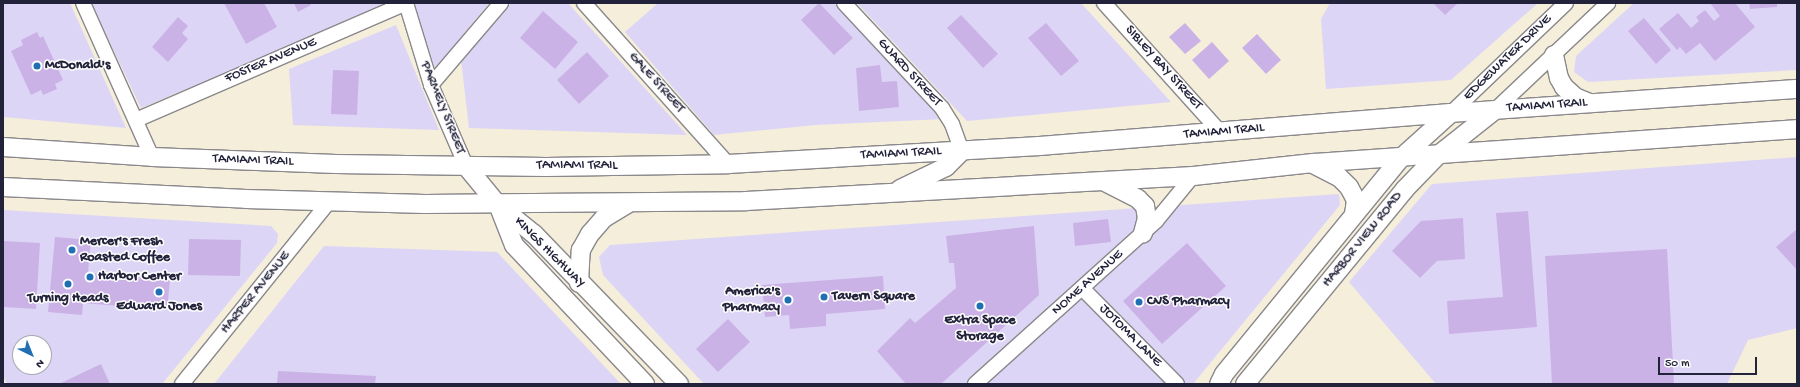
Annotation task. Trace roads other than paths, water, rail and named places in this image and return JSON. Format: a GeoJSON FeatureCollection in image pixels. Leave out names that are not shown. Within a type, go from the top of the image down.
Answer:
{"type":"FeatureCollection","features":[{"type":"Feature","properties":{"kind":"main road"},"geometry":{"type":"LineString","coordinates":[[1554,55],[1559,78],[1564,87],[1576,97],[1590,103]]}},
{"type":"Feature","properties":{"kind":"main road","name":"TAMIAMI TRAIL"},"geometry":{"type":"LineString","coordinates":[[3,148],[152,157],[466,166],[728,164],[962,151],[1221,133],[1451,113],[1797,89]]}},
{"type":"Feature","properties":{"kind":"main road","name":"HARBOR VIEW ROAD"},"geometry":{"type":"LineString","coordinates":[[1245,384],[1405,189],[1437,156],[1495,110]]}},
{"type":"Feature","properties":{"kind":"main road","name":"HARBOR VIEW ROAD"},"geometry":{"type":"LineString","coordinates":[[1219,384],[1224,374],[1402,158],[1451,113]]}},
{"type":"Feature","properties":{"kind":"main road"},"geometry":{"type":"LineString","coordinates":[[3,186],[330,202],[498,205],[628,204],[890,194],[1193,176],[1312,163],[1437,156],[1797,129]]}},
{"type":"Feature","properties":{"kind":"main road"},"geometry":{"type":"LineString","coordinates":[[890,194],[935,174],[946,167],[962,151]]}},
{"type":"Feature","properties":{"kind":"main road"},"geometry":{"type":"LineString","coordinates":[[1312,163],[1339,177],[1349,187],[1356,200],[1354,215]]}},
{"type":"Feature","properties":{"kind":"main road"},"geometry":{"type":"LineString","coordinates":[[466,166],[498,205]]}},
{"type":"Feature","properties":{"kind":"main road"},"geometry":{"type":"LineString","coordinates":[[1104,181],[1138,199],[1145,206],[1147,218],[1143,233]]}},
{"type":"Feature","properties":{"kind":"main road"},"geometry":{"type":"LineString","coordinates":[[579,282],[581,250],[590,234],[604,218],[628,204]]}},
{"type":"Feature","properties":{"kind":"main road","name":"KINGS HIGHWAY"},"geometry":{"type":"LineString","coordinates":[[498,205],[534,234],[671,381]]}},
{"type":"Feature","properties":{"kind":"main road","name":"KINGS HIGHWAY"},"geometry":{"type":"LineString","coordinates":[[498,205],[514,245],[645,384]]}},
{"type":"Feature","properties":{"kind":"street"},"geometry":{"type":"LineString","coordinates":[[83,3],[152,157]]}},
{"type":"Feature","properties":{"kind":"street","name":"FOSTER AVENUE"},"geometry":{"type":"LineString","coordinates":[[136,120],[406,3]]}},
{"type":"Feature","properties":{"kind":"street","name":"PARMELY STREET"},"geometry":{"type":"LineString","coordinates":[[406,3],[430,85],[466,166]]}},
{"type":"Feature","properties":{"kind":"street"},"geometry":{"type":"LineString","coordinates":[[430,85],[501,3]]}},
{"type":"Feature","properties":{"kind":"street","name":"GALE STREET"},"geometry":{"type":"LineString","coordinates":[[584,3],[728,164]]}},
{"type":"Feature","properties":{"kind":"street","name":"GUARD STREET"},"geometry":{"type":"LineString","coordinates":[[844,3],[942,108],[952,124],[962,151]]}},
{"type":"Feature","properties":{"kind":"street","name":"SIBLEY BAY STREET"},"geometry":{"type":"LineString","coordinates":[[1104,3],[1221,133]]}},
{"type":"Feature","properties":{"kind":"street","name":"EDGEWATER DRIVE"},"geometry":{"type":"LineString","coordinates":[[1451,113],[1566,3]]}},
{"type":"Feature","properties":{"kind":"street","name":"EDGEWATER DRIVE"},"geometry":{"type":"LineString","coordinates":[[1495,110],[1608,3]]}},
{"type":"Feature","properties":{"kind":"street","name":"NOME AVENUE"},"geometry":{"type":"LineString","coordinates":[[975,384],[1156,221],[1193,176]]}},
{"type":"Feature","properties":{"kind":"street","name":"HARPER AVENUE"},"geometry":{"type":"LineString","coordinates":[[182,384],[330,202]]}},
{"type":"Feature","properties":{"kind":"street","name":"JOTOMA LANE"},"geometry":{"type":"LineString","coordinates":[[1082,288],[1177,384]]}},
{"type":"Feature","properties":{"kind":"place","name":"McDonald's"},"geometry":{"type":"Point","coordinates":[37,66]}},
{"type":"Feature","properties":{"kind":"place","name":"Mercer's Fresh Roasted Coffee"},"geometry":{"type":"Point","coordinates":[72,250]}},
{"type":"Feature","properties":{"kind":"place","name":"Harbor Center"},"geometry":{"type":"Point","coordinates":[90,277]}},
{"type":"Feature","properties":{"kind":"place","name":"Turning Heads"},"geometry":{"type":"Point","coordinates":[68,284]}},
{"type":"Feature","properties":{"kind":"place","name":"Edward Jones"},"geometry":{"type":"Point","coordinates":[159,292]}},
{"type":"Feature","properties":{"kind":"place","name":"Tavern Square"},"geometry":{"type":"Point","coordinates":[824,297]}},
{"type":"Feature","properties":{"kind":"place","name":"America's Pharmacy"},"geometry":{"type":"Point","coordinates":[788,300]}},
{"type":"Feature","properties":{"kind":"place","name":"CVS Pharmacy"},"geometry":{"type":"Point","coordinates":[1139,302]}},
{"type":"Feature","properties":{"kind":"place","name":"Extra Space Storage"},"geometry":{"type":"Point","coordinates":[980,306]}}]}
